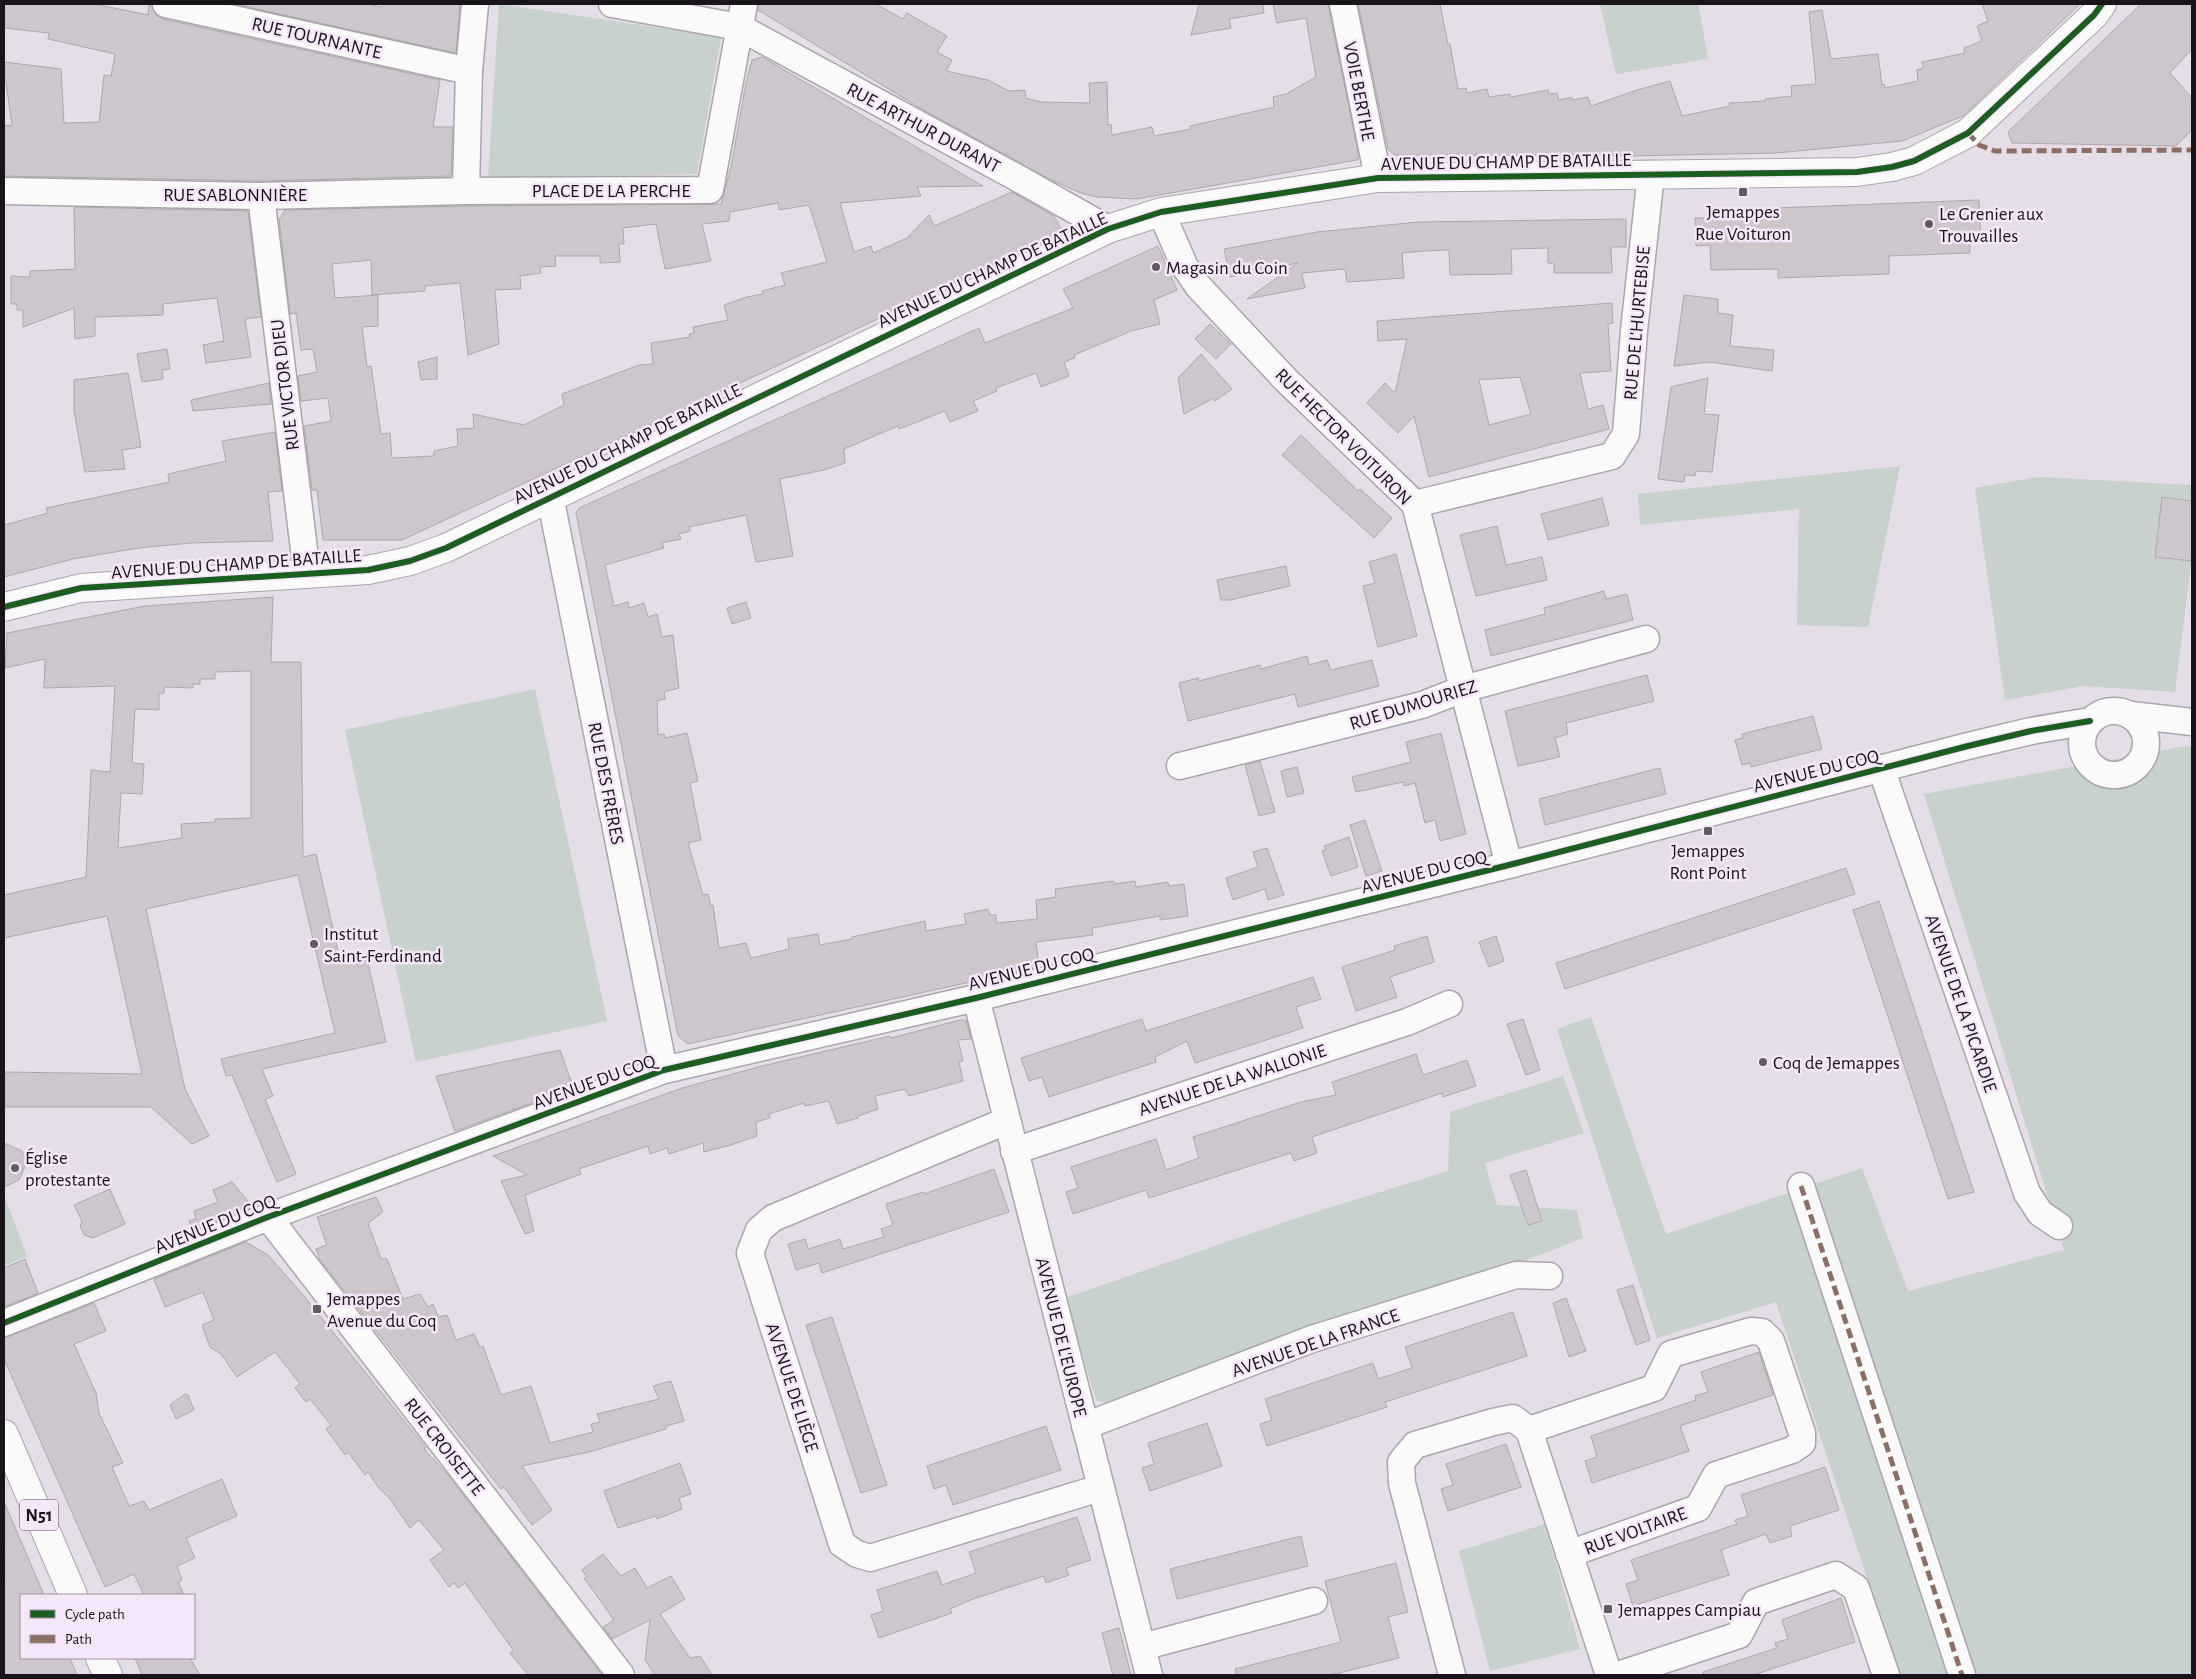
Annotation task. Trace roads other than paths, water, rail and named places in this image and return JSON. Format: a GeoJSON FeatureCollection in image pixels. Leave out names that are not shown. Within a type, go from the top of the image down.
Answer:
{"type":"FeatureCollection","features":[{"type":"Feature","properties":{"kind":"street","name":"RUE TOURNANTE"},"geometry":{"type":"LineString","coordinates":[[166,4],[469,71]]}},
{"type":"Feature","properties":{"kind":"street"},"geometry":{"type":"LineString","coordinates":[[466,191],[469,71],[475,4]]}},
{"type":"Feature","properties":{"kind":"street"},"geometry":{"type":"LineString","coordinates":[[612,4],[742,16]]}},
{"type":"Feature","properties":{"kind":"street","name":"VOIE BERTHE"},"geometry":{"type":"LineString","coordinates":[[1343,4],[1378,178]]}},
{"type":"Feature","properties":{"kind":"street","name":"AVENUE DU CHAMP DE BATAILLE"},"geometry":{"type":"LineString","coordinates":[[4,607],[80,588],[368,570],[410,561],[446,548],[550,496],[1108,229],[1161,212],[1378,178],[1857,172],[1892,167],[1914,161],[1968,133],[2094,15],[2102,4]]}},
{"type":"Feature","properties":{"kind":"street","name":"PLACE DE LA PERCHE"},"geometry":{"type":"LineString","coordinates":[[466,191],[710,190],[742,16]]}},
{"type":"Feature","properties":{"kind":"street","name":"RUE ARTHUR DURANT"},"geometry":{"type":"LineString","coordinates":[[742,16],[1108,229]]}},
{"type":"Feature","properties":{"kind":"street","name":"RUE DE L'HURTEBISE"},"geometry":{"type":"LineString","coordinates":[[1415,504],[1612,456],[1626,434],[1634,331],[1652,174]]}},
{"type":"Feature","properties":{"kind":"street","name":"RUE SABLONNIÈRE"},"geometry":{"type":"LineString","coordinates":[[4,191],[261,196],[466,191]]}},
{"type":"Feature","properties":{"kind":"street","name":"RUE VICTOR DIEU"},"geometry":{"type":"LineString","coordinates":[[261,196],[307,574]]}},
{"type":"Feature","properties":{"kind":"street","name":"RUE HECTOR VOITURON"},"geometry":{"type":"LineString","coordinates":[[1161,212],[1185,268],[1198,286],[1286,380],[1415,504],[1509,865]]}},
{"type":"Feature","properties":{"kind":"street","name":"RUE DES FRÈRES"},"geometry":{"type":"LineString","coordinates":[[550,496],[664,1070]]}},
{"type":"Feature","properties":{"kind":"street","name":"RUE DUMOURIEZ"},"geometry":{"type":"LineString","coordinates":[[1180,766],[1422,705],[1463,689],[1646,639]]}},
{"type":"Feature","properties":{"kind":"street"},"geometry":{"type":"LineString","coordinates":[[2110,711],[2190,722],[2166,734],[2145,754],[2132,770],[2123,774],[2112,776],[2102,773],[2087,761],[2082,740],[2090,721],[2100,714],[2110,711]]}},
{"type":"Feature","properties":{"kind":"street"},"geometry":{"type":"LineString","coordinates":[[2130,715],[2143,728],[2146,736],[2145,754]]}},
{"type":"Feature","properties":{"kind":"street","name":"AVENUE DU COQ"},"geometry":{"type":"LineString","coordinates":[[4,1323],[268,1218],[664,1070],[976,998],[1509,865],[2031,731],[2090,721]]}},
{"type":"Feature","properties":{"kind":"street","name":"AVENUE DU COQ"},"geometry":{"type":"LineString","coordinates":[[2031,731],[2061,737],[2073,746],[2087,761]]}},
{"type":"Feature","properties":{"kind":"street","name":"AVENUE DE LA PICARDIE"},"geometry":{"type":"LineString","coordinates":[[1881,768],[2027,1193],[2040,1212],[2059,1226]]}},
{"type":"Feature","properties":{"kind":"street","name":"AVENUE DE L'EUROPE"},"geometry":{"type":"LineString","coordinates":[[976,998],[1149,1675]]}},
{"type":"Feature","properties":{"kind":"street","name":"AVENUE DE LA WALLONIE"},"geometry":{"type":"LineString","coordinates":[[1014,1151],[1407,1022],[1449,1004]]}},
{"type":"Feature","properties":{"kind":"street","name":"AVENUE DE LIÈGE"},"geometry":{"type":"LineString","coordinates":[[1006,1121],[773,1218],[759,1230],[750,1253],[842,1544],[857,1554],[870,1558],[1100,1488]]}},
{"type":"Feature","properties":{"kind":"street"},"geometry":{"type":"LineString","coordinates":[[1801,1186],[1962,1675]]}},
{"type":"Feature","properties":{"kind":"street","name":"RUE CROISETTE"},"geometry":{"type":"LineString","coordinates":[[268,1218],[621,1675]]}},
{"type":"Feature","properties":{"kind":"street","name":"AVENUE DE LA FRANCE"},"geometry":{"type":"LineString","coordinates":[[1085,1426],[1312,1339],[1516,1275],[1549,1276]]}},
{"type":"Feature","properties":{"kind":"street","name":"RUE VOLTAIRE"},"geometry":{"type":"LineString","coordinates":[[1529,1430],[1654,1388],[1671,1354],[1751,1331],[1762,1332],[1771,1341],[1802,1433],[1802,1443],[1792,1450],[1716,1475],[1698,1508],[1569,1554]]}},
{"type":"Feature","properties":{"kind":"street"},"geometry":{"type":"LineString","coordinates":[[1452,1675],[1402,1483],[1401,1462],[1414,1445],[1512,1418],[1529,1430],[1609,1675]]}},
{"type":"Feature","properties":{"kind":"street","name":"N51"},"geometry":{"type":"LineString","coordinates":[[4,1434],[73,1594]]}},
{"type":"Feature","properties":{"kind":"street"},"geometry":{"type":"LineString","coordinates":[[1618,1675],[1739,1635],[1756,1602],[1836,1575],[1856,1588],[1886,1675]]}},
{"type":"Feature","properties":{"kind":"street"},"geometry":{"type":"LineString","coordinates":[[1142,1647],[1314,1602]]}},
{"type":"Feature","properties":{"kind":"street"},"geometry":{"type":"LineString","coordinates":[[100,1659],[108,1675]]}},
{"type":"Feature","properties":{"kind":"place","name":"Jemappes Rue Voituron"},"geometry":{"type":"Point","coordinates":[1743,192]}},
{"type":"Feature","properties":{"kind":"place","name":"Le Grenier aux Trouvailles"},"geometry":{"type":"Point","coordinates":[1929,224]}},
{"type":"Feature","properties":{"kind":"place","name":"Magasin du Coin"},"geometry":{"type":"Point","coordinates":[1156,267]}},
{"type":"Feature","properties":{"kind":"place","name":"Jemappes Ront Point"},"geometry":{"type":"Point","coordinates":[1708,831]}},
{"type":"Feature","properties":{"kind":"place","name":"Institut Saint-Ferdinand"},"geometry":{"type":"Point","coordinates":[314,944]}},
{"type":"Feature","properties":{"kind":"place","name":"Coq de Jemappes"},"geometry":{"type":"Point","coordinates":[1763,1062]}},
{"type":"Feature","properties":{"kind":"place","name":"Église protestante"},"geometry":{"type":"Point","coordinates":[15,1168]}},
{"type":"Feature","properties":{"kind":"place","name":"Jemappes Avenue du Coq"},"geometry":{"type":"Point","coordinates":[317,1309]}},
{"type":"Feature","properties":{"kind":"place","name":"Jemappes Campiau"},"geometry":{"type":"Point","coordinates":[1608,1609]}}]}
